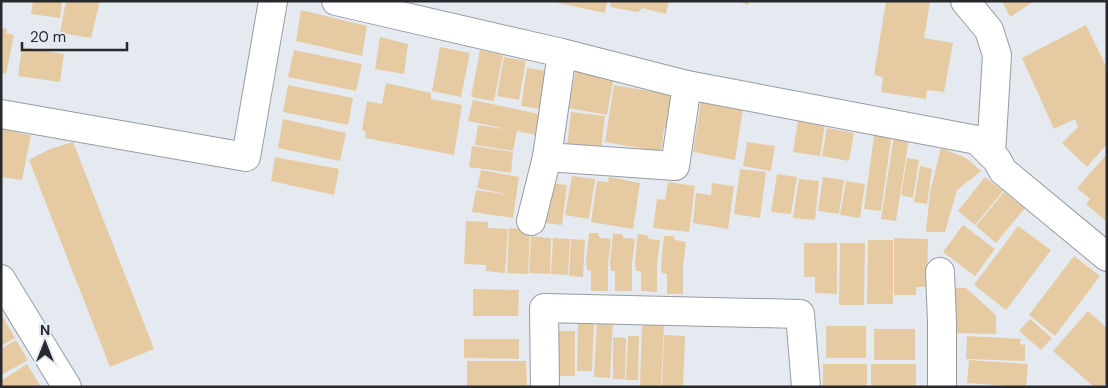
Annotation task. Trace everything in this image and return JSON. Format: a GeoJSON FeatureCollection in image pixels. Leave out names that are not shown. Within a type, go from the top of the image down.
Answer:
{"type":"FeatureCollection","features":[{"type":"Feature","properties":{"kind":"street"},"geometry":{"type":"LineString","coordinates":[[1,114],[246,157],[273,1]]}},
{"type":"Feature","properties":{"kind":"street"},"geometry":{"type":"LineString","coordinates":[[336,1],[370,5],[687,85],[977,140],[997,160],[1002,171],[1107,257]]}},
{"type":"Feature","properties":{"kind":"street"},"geometry":{"type":"LineString","coordinates":[[966,1],[989,30],[997,55],[991,154]]}},
{"type":"Feature","properties":{"kind":"street"},"geometry":{"type":"LineString","coordinates":[[531,220],[547,157],[562,53]]}},
{"type":"Feature","properties":{"kind":"street"},"geometry":{"type":"LineString","coordinates":[[547,157],[675,166],[687,85]]}},
{"type":"Feature","properties":{"kind":"street"},"geometry":{"type":"LineString","coordinates":[[940,272],[942,387]]}},
{"type":"Feature","properties":{"kind":"street"},"geometry":{"type":"LineString","coordinates":[[1,279],[67,387]]}},
{"type":"Feature","properties":{"kind":"street"},"geometry":{"type":"LineString","coordinates":[[545,387],[544,308],[800,314],[806,387]]}},
{"type":"Feature","properties":{"kind":"building"},"geometry":{"type":"Polygon","coordinates":[[[33,1],[62,1],[60,18],[31,14],[33,1]]]}},
{"type":"Feature","properties":{"kind":"building"},"geometry":{"type":"Polygon","coordinates":[[[66,1],[100,1],[91,38],[60,33],[66,1]]]}},
{"type":"Feature","properties":{"kind":"building"},"geometry":{"type":"Polygon","coordinates":[[[558,1],[607,1],[605,13],[558,3],[558,1]]]}},
{"type":"Feature","properties":{"kind":"building"},"geometry":{"type":"Polygon","coordinates":[[[611,1],[669,1],[666,14],[642,8],[637,12],[610,7],[611,1]]]}},
{"type":"Feature","properties":{"kind":"building"},"geometry":{"type":"Polygon","coordinates":[[[737,1],[749,1],[748,5],[737,1]]]}},
{"type":"Feature","properties":{"kind":"building"},"geometry":{"type":"Polygon","coordinates":[[[886,1],[930,2],[924,38],[953,43],[944,92],[927,90],[926,99],[881,92],[883,77],[874,75],[886,1]]]}},
{"type":"Feature","properties":{"kind":"building"},"geometry":{"type":"Polygon","coordinates":[[[1002,1],[1034,1],[1010,17],[1002,1]]]}},
{"type":"Feature","properties":{"kind":"building"},"geometry":{"type":"Polygon","coordinates":[[[301,10],[367,26],[362,56],[296,41],[301,10]]]}},
{"type":"Feature","properties":{"kind":"building"},"geometry":{"type":"Polygon","coordinates":[[[1086,25],[1107,68],[1107,144],[1087,167],[1062,143],[1078,127],[1075,119],[1054,129],[1022,58],[1086,25]]]}},
{"type":"Feature","properties":{"kind":"building"},"geometry":{"type":"Polygon","coordinates":[[[1,28],[7,29],[6,33],[14,35],[6,74],[1,72],[1,28]]]}},
{"type":"Feature","properties":{"kind":"building"},"geometry":{"type":"Polygon","coordinates":[[[380,37],[408,44],[404,74],[375,69],[380,37]]]}},
{"type":"Feature","properties":{"kind":"building"},"geometry":{"type":"Polygon","coordinates":[[[22,47],[64,54],[60,82],[18,76],[22,47]]]}},
{"type":"Feature","properties":{"kind":"building"},"geometry":{"type":"Polygon","coordinates":[[[440,47],[470,53],[461,97],[432,91],[440,47]]]}},
{"type":"Feature","properties":{"kind":"building"},"geometry":{"type":"Polygon","coordinates":[[[294,50],[362,64],[356,91],[288,77],[294,50]]]}},
{"type":"Feature","properties":{"kind":"building"},"geometry":{"type":"Polygon","coordinates":[[[480,50],[503,55],[494,101],[471,97],[480,50]]]}},
{"type":"Feature","properties":{"kind":"building"},"geometry":{"type":"Polygon","coordinates":[[[504,57],[526,61],[519,100],[497,96],[504,57]]]}},
{"type":"Feature","properties":{"kind":"building"},"geometry":{"type":"Polygon","coordinates":[[[527,68],[548,71],[541,109],[521,106],[527,68]]]}},
{"type":"Feature","properties":{"kind":"building"},"geometry":{"type":"Polygon","coordinates":[[[576,69],[614,76],[607,115],[568,108],[576,69]]]}},
{"type":"Feature","properties":{"kind":"building"},"geometry":{"type":"Polygon","coordinates":[[[386,83],[431,93],[431,99],[462,105],[454,155],[365,138],[366,132],[362,130],[367,101],[382,104],[386,83]]]}},
{"type":"Feature","properties":{"kind":"building"},"geometry":{"type":"Polygon","coordinates":[[[288,85],[353,98],[348,125],[283,112],[288,85]]]}},
{"type":"Feature","properties":{"kind":"building"},"geometry":{"type":"Polygon","coordinates":[[[614,85],[672,95],[670,128],[664,128],[661,152],[605,142],[614,85]]]}},
{"type":"Feature","properties":{"kind":"building"},"geometry":{"type":"Polygon","coordinates":[[[473,100],[539,114],[535,135],[517,131],[513,151],[475,145],[478,125],[511,130],[468,121],[473,100]]]}},
{"type":"Feature","properties":{"kind":"building"},"geometry":{"type":"Polygon","coordinates":[[[701,100],[743,108],[735,160],[693,152],[701,100]]]}},
{"type":"Feature","properties":{"kind":"building"},"geometry":{"type":"Polygon","coordinates":[[[571,112],[605,116],[601,150],[567,146],[571,112]]]}},
{"type":"Feature","properties":{"kind":"building"},"geometry":{"type":"Polygon","coordinates":[[[283,119],[346,133],[340,161],[278,148],[283,119]]]}},
{"type":"Feature","properties":{"kind":"building"},"geometry":{"type":"Polygon","coordinates":[[[798,121],[825,124],[820,156],[793,152],[798,121]]]}},
{"type":"Feature","properties":{"kind":"building"},"geometry":{"type":"Polygon","coordinates":[[[1,126],[19,128],[18,133],[31,135],[22,180],[1,177],[1,126]]]}},
{"type":"Feature","properties":{"kind":"building"},"geometry":{"type":"Polygon","coordinates":[[[827,128],[854,133],[849,161],[822,156],[827,128]]]}},
{"type":"Feature","properties":{"kind":"building"},"geometry":{"type":"Polygon","coordinates":[[[875,129],[892,132],[881,211],[864,209],[875,129]]]}},
{"type":"Feature","properties":{"kind":"building"},"geometry":{"type":"Polygon","coordinates":[[[894,136],[909,138],[896,221],[881,219],[894,136]]]}},
{"type":"Feature","properties":{"kind":"building"},"geometry":{"type":"Polygon","coordinates":[[[73,142],[154,349],[110,367],[29,160],[50,149],[73,142]]]}},
{"type":"Feature","properties":{"kind":"building"},"geometry":{"type":"Polygon","coordinates":[[[747,142],[775,146],[771,171],[743,166],[747,142]]]}},
{"type":"Feature","properties":{"kind":"building"},"geometry":{"type":"Polygon","coordinates":[[[472,146],[513,152],[511,173],[469,167],[472,146]]]}},
{"type":"Feature","properties":{"kind":"building"},"geometry":{"type":"Polygon","coordinates":[[[941,148],[966,158],[981,171],[957,190],[945,232],[926,232],[930,192],[941,148]]]}},
{"type":"Feature","properties":{"kind":"building"},"geometry":{"type":"Polygon","coordinates":[[[1107,154],[1107,222],[1086,204],[1090,199],[1077,188],[1107,154]]]}},
{"type":"Feature","properties":{"kind":"building"},"geometry":{"type":"Polygon","coordinates":[[[275,157],[339,169],[334,195],[271,181],[275,157]]]}},
{"type":"Feature","properties":{"kind":"building"},"geometry":{"type":"Polygon","coordinates":[[[907,158],[919,160],[913,198],[901,195],[907,158]]]}},
{"type":"Feature","properties":{"kind":"building"},"geometry":{"type":"Polygon","coordinates":[[[920,166],[932,169],[927,204],[914,202],[920,166]]]}},
{"type":"Feature","properties":{"kind":"building"},"geometry":{"type":"Polygon","coordinates":[[[740,169],[766,172],[760,218],[734,214],[740,169]]]}},
{"type":"Feature","properties":{"kind":"building"},"geometry":{"type":"Polygon","coordinates":[[[481,170],[519,177],[513,218],[472,212],[476,190],[510,195],[477,188],[481,170]]]}},
{"type":"Feature","properties":{"kind":"building"},"geometry":{"type":"Polygon","coordinates":[[[777,174],[797,177],[791,214],[771,212],[777,174]]]}},
{"type":"Feature","properties":{"kind":"building"},"geometry":{"type":"Polygon","coordinates":[[[572,176],[595,179],[589,219],[565,215],[572,176]]]}},
{"type":"Feature","properties":{"kind":"building"},"geometry":{"type":"Polygon","coordinates":[[[609,177],[640,183],[633,229],[591,222],[597,181],[608,182],[609,177]]]}},
{"type":"Feature","properties":{"kind":"building"},"geometry":{"type":"Polygon","coordinates":[[[823,177],[844,180],[839,214],[818,211],[823,177]]]}},
{"type":"Feature","properties":{"kind":"building"},"geometry":{"type":"Polygon","coordinates":[[[985,177],[1003,191],[975,225],[958,211],[985,177]]]}},
{"type":"Feature","properties":{"kind":"building"},"geometry":{"type":"Polygon","coordinates":[[[799,179],[819,181],[815,220],[793,218],[799,179]]]}},
{"type":"Feature","properties":{"kind":"building"},"geometry":{"type":"Polygon","coordinates":[[[846,181],[865,184],[860,218],[840,215],[846,181]]]}},
{"type":"Feature","properties":{"kind":"building"},"geometry":{"type":"Polygon","coordinates":[[[668,182],[695,186],[689,232],[653,228],[657,199],[665,200],[668,182]]]}},
{"type":"Feature","properties":{"kind":"building"},"geometry":{"type":"Polygon","coordinates":[[[549,183],[567,185],[562,225],[543,223],[549,183]]]}},
{"type":"Feature","properties":{"kind":"building"},"geometry":{"type":"Polygon","coordinates":[[[712,183],[734,186],[728,229],[693,223],[696,193],[711,195],[712,183]]]}},
{"type":"Feature","properties":{"kind":"building"},"geometry":{"type":"Polygon","coordinates":[[[1004,192],[1025,208],[996,243],[976,226],[1004,192]]]}},
{"type":"Feature","properties":{"kind":"building"},"geometry":{"type":"Polygon","coordinates":[[[466,221],[488,222],[488,228],[508,229],[505,273],[486,271],[486,265],[464,264],[466,221]]]}},
{"type":"Feature","properties":{"kind":"building"},"geometry":{"type":"Polygon","coordinates":[[[963,225],[995,249],[975,276],[943,252],[963,225]]]}},
{"type":"Feature","properties":{"kind":"building"},"geometry":{"type":"Polygon","coordinates":[[[1018,226],[1051,250],[1006,310],[974,285],[1018,226]]]}},
{"type":"Feature","properties":{"kind":"building"},"geometry":{"type":"Polygon","coordinates":[[[509,228],[530,229],[528,274],[507,273],[509,228]]]}},
{"type":"Feature","properties":{"kind":"building"},"geometry":{"type":"Polygon","coordinates":[[[589,233],[598,233],[600,238],[611,239],[608,264],[608,291],[591,291],[591,271],[587,270],[586,262],[589,233]]]}},
{"type":"Feature","properties":{"kind":"building"},"geometry":{"type":"Polygon","coordinates":[[[613,234],[622,234],[624,238],[635,239],[632,264],[632,291],[615,291],[615,271],[611,271],[610,263],[613,234]]]}},
{"type":"Feature","properties":{"kind":"building"},"geometry":{"type":"Polygon","coordinates":[[[638,234],[647,235],[649,239],[660,240],[657,265],[657,292],[641,291],[641,271],[636,271],[635,263],[638,234]]]}},
{"type":"Feature","properties":{"kind":"building"},"geometry":{"type":"Polygon","coordinates":[[[531,236],[551,238],[550,274],[529,273],[531,236]]]}},
{"type":"Feature","properties":{"kind":"building"},"geometry":{"type":"Polygon","coordinates":[[[664,236],[673,236],[675,240],[686,242],[683,267],[683,294],[667,294],[667,274],[662,273],[661,265],[664,236]]]}},
{"type":"Feature","properties":{"kind":"building"},"geometry":{"type":"Polygon","coordinates":[[[553,238],[570,239],[568,275],[551,274],[553,238]]]}},
{"type":"Feature","properties":{"kind":"building"},"geometry":{"type":"Polygon","coordinates":[[[894,238],[928,239],[927,287],[916,287],[916,295],[894,295],[894,238]]]}},
{"type":"Feature","properties":{"kind":"building"},"geometry":{"type":"Polygon","coordinates":[[[571,239],[585,240],[583,277],[569,276],[571,239]]]}},
{"type":"Feature","properties":{"kind":"building"},"geometry":{"type":"Polygon","coordinates":[[[868,240],[893,240],[893,304],[867,304],[868,240]]]}},
{"type":"Feature","properties":{"kind":"building"},"geometry":{"type":"Polygon","coordinates":[[[804,243],[837,243],[837,294],[815,293],[815,277],[804,277],[804,243]]]}},
{"type":"Feature","properties":{"kind":"building"},"geometry":{"type":"Polygon","coordinates":[[[840,243],[865,243],[864,305],[839,305],[840,243]]]}},
{"type":"Feature","properties":{"kind":"building"},"geometry":{"type":"Polygon","coordinates":[[[1074,256],[1100,276],[1055,336],[1029,315],[1074,256]]]}},
{"type":"Feature","properties":{"kind":"building"},"geometry":{"type":"Polygon","coordinates":[[[952,288],[966,288],[996,315],[996,334],[951,333],[952,288]]]}},
{"type":"Feature","properties":{"kind":"building"},"geometry":{"type":"Polygon","coordinates":[[[473,289],[519,290],[518,316],[473,316],[473,289]]]}},
{"type":"Feature","properties":{"kind":"building"},"geometry":{"type":"Polygon","coordinates":[[[1088,311],[1107,328],[1107,382],[1102,387],[1094,387],[1053,351],[1088,311]]]}},
{"type":"Feature","properties":{"kind":"building"},"geometry":{"type":"Polygon","coordinates":[[[1,314],[15,338],[1,346],[1,314]]]}},
{"type":"Feature","properties":{"kind":"building"},"geometry":{"type":"Polygon","coordinates":[[[597,319],[613,320],[610,378],[594,377],[597,319]]]}},
{"type":"Feature","properties":{"kind":"building"},"geometry":{"type":"Polygon","coordinates":[[[1030,319],[1052,338],[1041,350],[1019,331],[1030,319]]]}},
{"type":"Feature","properties":{"kind":"building"},"geometry":{"type":"Polygon","coordinates":[[[578,321],[594,321],[592,371],[577,371],[578,321]]]}},
{"type":"Feature","properties":{"kind":"building"},"geometry":{"type":"Polygon","coordinates":[[[642,322],[664,323],[661,387],[640,387],[642,322]]]}},
{"type":"Feature","properties":{"kind":"building"},"geometry":{"type":"Polygon","coordinates":[[[826,326],[866,326],[866,358],[826,358],[826,326]]]}},
{"type":"Feature","properties":{"kind":"building"},"geometry":{"type":"Polygon","coordinates":[[[874,329],[915,329],[915,360],[874,360],[874,329]]]}},
{"type":"Feature","properties":{"kind":"building"},"geometry":{"type":"Polygon","coordinates":[[[554,331],[575,331],[575,376],[554,376],[554,331]]]}},
{"type":"Feature","properties":{"kind":"building"},"geometry":{"type":"Polygon","coordinates":[[[664,335],[685,336],[683,387],[662,387],[664,335]]]}},
{"type":"Feature","properties":{"kind":"building"},"geometry":{"type":"Polygon","coordinates":[[[628,336],[639,336],[638,380],[626,380],[628,336]]]}},
{"type":"Feature","properties":{"kind":"building"},"geometry":{"type":"Polygon","coordinates":[[[967,336],[1021,339],[1020,344],[1025,345],[1025,361],[966,359],[967,336]]]}},
{"type":"Feature","properties":{"kind":"building"},"geometry":{"type":"Polygon","coordinates":[[[613,337],[626,338],[625,379],[613,379],[613,337]]]}},
{"type":"Feature","properties":{"kind":"building"},"geometry":{"type":"Polygon","coordinates":[[[464,339],[519,339],[519,359],[464,358],[464,339]]]}},
{"type":"Feature","properties":{"kind":"building"},"geometry":{"type":"Polygon","coordinates":[[[16,340],[28,360],[1,375],[1,349],[16,340]]]}},
{"type":"Feature","properties":{"kind":"building"},"geometry":{"type":"Polygon","coordinates":[[[969,360],[1028,364],[1026,387],[967,383],[969,360]]]}},
{"type":"Feature","properties":{"kind":"building"},"geometry":{"type":"Polygon","coordinates":[[[467,361],[526,361],[527,387],[467,387],[467,361]]]}},
{"type":"Feature","properties":{"kind":"building"},"geometry":{"type":"Polygon","coordinates":[[[27,364],[41,387],[1,387],[1,381],[27,364]]]}},
{"type":"Feature","properties":{"kind":"building"},"geometry":{"type":"Polygon","coordinates":[[[823,364],[867,364],[867,387],[823,387],[823,364]]]}},
{"type":"Feature","properties":{"kind":"building"},"geometry":{"type":"Polygon","coordinates":[[[871,364],[916,364],[916,387],[871,387],[871,364]]]}}]}
